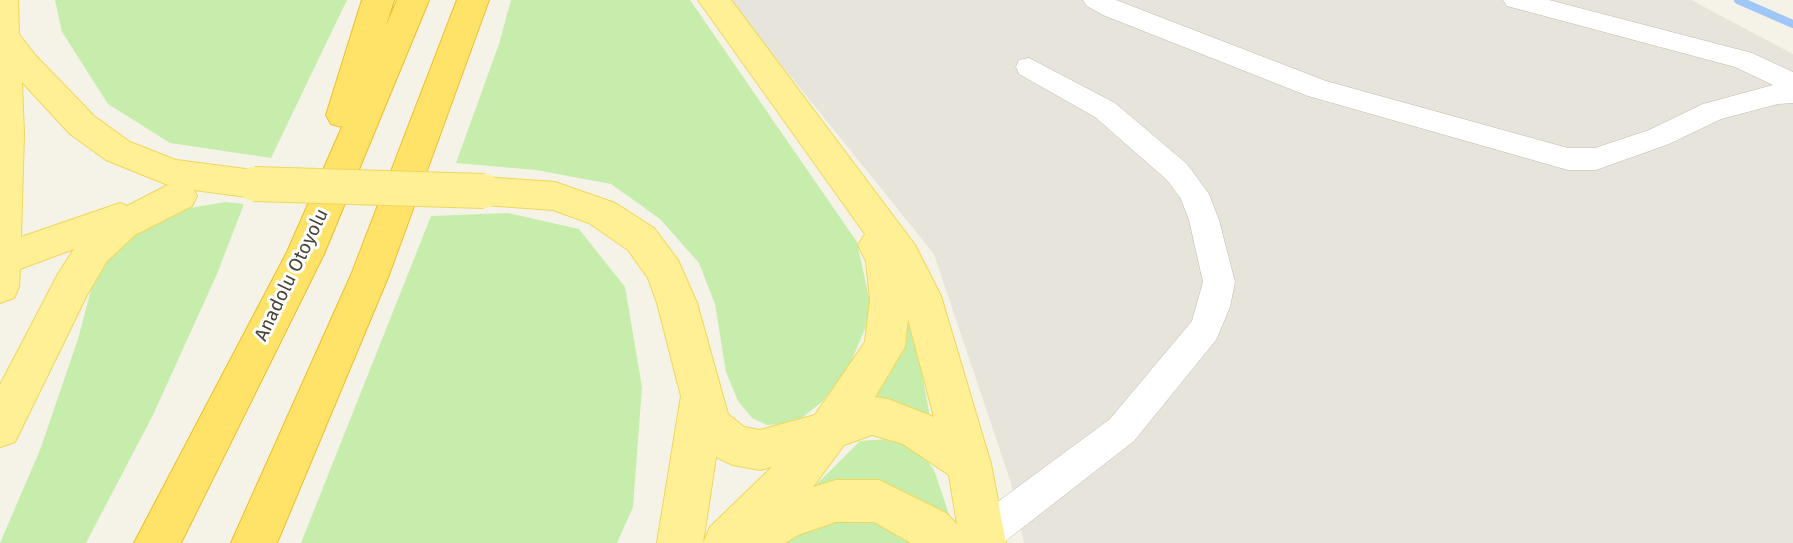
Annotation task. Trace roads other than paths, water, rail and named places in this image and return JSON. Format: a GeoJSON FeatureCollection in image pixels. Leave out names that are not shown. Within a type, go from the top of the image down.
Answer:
{"type":"FeatureCollection","features":[{"type":"Feature","properties":{"kind":"highway"},"geometry":{"type":"LineString","coordinates":[[305,254],[378,0]]}},
{"type":"Feature","properties":{"kind":"highway","name":"Anadolu Otoyolu"},"geometry":{"type":"LineString","coordinates":[[157,543],[305,254],[413,0]]}},
{"type":"Feature","properties":{"kind":"highway"},"geometry":{"type":"LineString","coordinates":[[254,543],[370,275],[473,0]]}},
{"type":"Feature","properties":{"kind":"main road"},"geometry":{"type":"LineString","coordinates":[[715,0],[902,256],[921,296],[970,464],[970,541],[930,529],[879,501],[836,501],[786,517],[743,543]]}},
{"type":"Feature","properties":{"kind":"main road"},"geometry":{"type":"LineString","coordinates":[[1,24],[23,64],[82,125],[118,151],[172,173],[254,184],[484,191],[555,196],[602,213],[641,239],[664,271],[677,303],[710,425],[733,445],[760,450],[872,416],[888,418],[918,430],[970,464]]}},
{"type":"Feature","properties":{"kind":"main road"},"geometry":{"type":"LineString","coordinates":[[1,24],[7,134],[1,269],[179,196],[208,188],[254,184]]}},
{"type":"Feature","properties":{"kind":"main road"},"geometry":{"type":"LineString","coordinates":[[726,543],[807,463],[886,347],[890,299],[885,261],[845,176]]}},
{"type":"Feature","properties":{"kind":"main road"},"geometry":{"type":"LineString","coordinates":[[0,428],[72,285],[94,250],[122,225],[179,196]]}},
{"type":"Feature","properties":{"kind":"main road"},"geometry":{"type":"LineString","coordinates":[[680,543],[701,399]]}},
{"type":"Feature","properties":{"kind":"lane"},"geometry":{"type":"LineString","coordinates":[[1096,0],[1112,9],[1318,89],[1568,159],[1596,159],[1659,137],[1713,111],[1778,94],[1793,93]]}},
{"type":"Feature","properties":{"kind":"lane"},"geometry":{"type":"LineString","coordinates":[[1516,0],[1700,47],[1743,60],[1793,83]]}},
{"type":"Feature","properties":{"kind":"lane"},"geometry":{"type":"LineString","coordinates":[[970,541],[1122,430],[1204,330],[1214,307],[1219,282],[1204,220],[1194,194],[1177,172],[1105,110],[1029,67]]}},
{"type":"Feature","properties":{"kind":"waterway"},"geometry":{"type":"LineString","coordinates":[[1738,0],[1793,24]]}}]}
